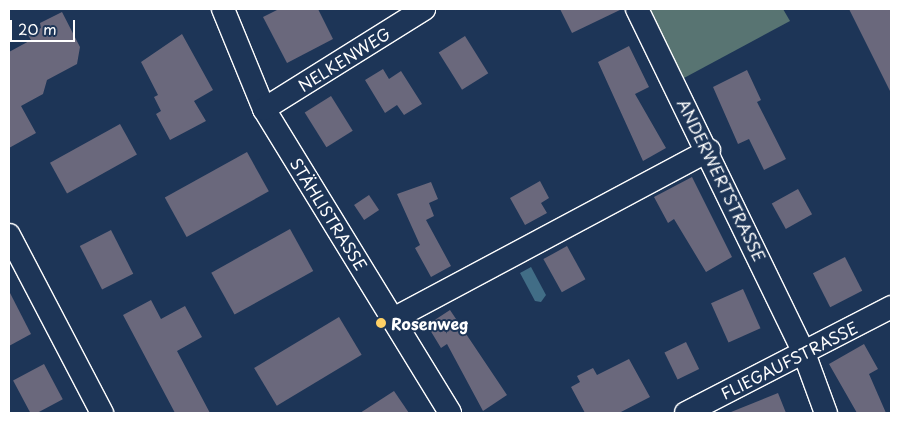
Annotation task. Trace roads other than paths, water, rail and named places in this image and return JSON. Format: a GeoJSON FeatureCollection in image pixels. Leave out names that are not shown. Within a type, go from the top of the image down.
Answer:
{"type":"FeatureCollection","features":[{"type":"Feature","properties":{"kind":"street","name":"STÄHLISTRASSE"},"geometry":{"type":"LineString","coordinates":[[223,9],[264,109],[395,318],[450,413]]}},
{"type":"Feature","properties":{"kind":"street","name":"NELKENWEG"},"geometry":{"type":"LineString","coordinates":[[264,109],[424,9]]}},
{"type":"Feature","properties":{"kind":"street","name":"ANDERWERTSTRASSE"},"geometry":{"type":"LineString","coordinates":[[637,9],[708,150],[804,353],[826,413]]}},
{"type":"Feature","properties":{"kind":"street"},"geometry":{"type":"LineString","coordinates":[[395,318],[708,150]]}},
{"type":"Feature","properties":{"kind":"street"},"geometry":{"type":"LineString","coordinates":[[9,235],[102,413]]}},
{"type":"Feature","properties":{"kind":"street","name":"FLIEGAUFSTRASSE"},"geometry":{"type":"LineString","coordinates":[[686,413],[891,307]]}},
{"type":"Feature","properties":{"kind":"water"},"geometry":{"type":"Polygon","coordinates":[[[531,267],[546,295],[541,302],[535,301],[520,273],[531,267]]]}},
{"type":"Feature","properties":{"kind":"place","name":"Rosenweg"},"geometry":{"type":"Point","coordinates":[381,323]}}]}
